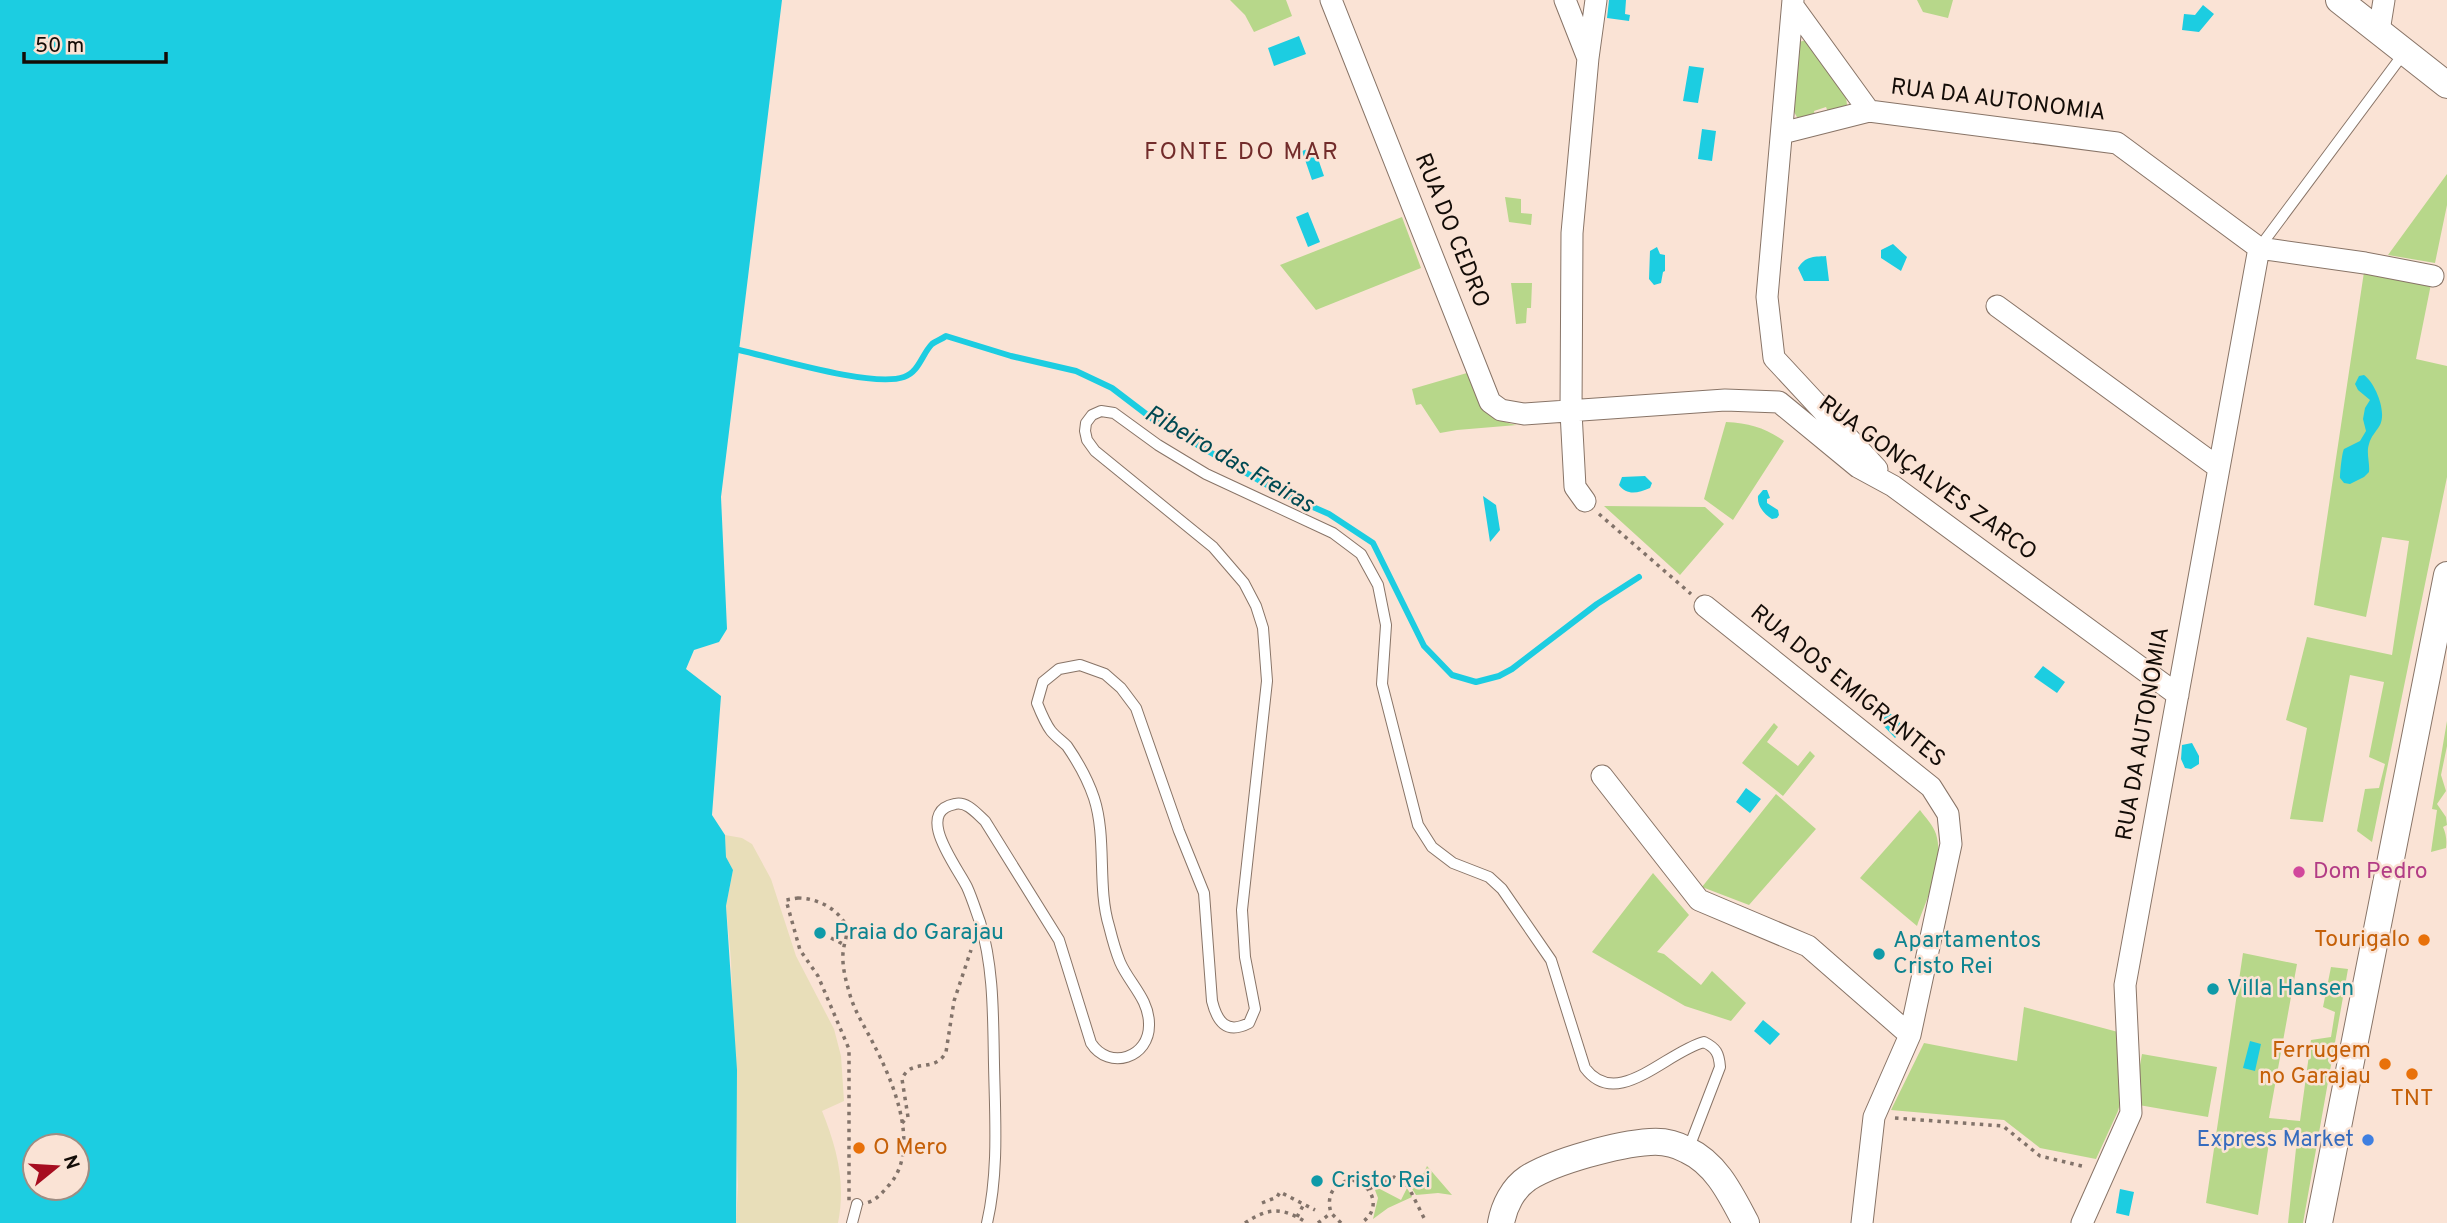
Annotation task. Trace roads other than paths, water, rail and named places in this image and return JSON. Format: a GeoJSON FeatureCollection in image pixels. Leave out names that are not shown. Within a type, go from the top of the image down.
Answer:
{"type":"FeatureCollection","features":[{"type":"Feature","properties":{"kind":"street","name":"RUA DO CEDRO"},"geometry":{"type":"LineString","coordinates":[[1331,0],[1490,402],[1501,411],[1524,414],[1572,412]]}},
{"type":"Feature","properties":{"kind":"street"},"geometry":{"type":"LineString","coordinates":[[1565,0],[1588,58]]}},
{"type":"Feature","properties":{"kind":"street"},"geometry":{"type":"LineString","coordinates":[[1584,501],[1575,487],[1572,412],[1572,233],[1596,0]]}},
{"type":"Feature","properties":{"kind":"street"},"geometry":{"type":"LineString","coordinates":[[2339,0],[2447,85]]}},
{"type":"Feature","properties":{"kind":"street"},"geometry":{"type":"LineString","coordinates":[[2379,31],[2384,0]]}},
{"type":"Feature","properties":{"kind":"street"},"geometry":{"type":"LineString","coordinates":[[1793,3],[1869,111]]}},
{"type":"Feature","properties":{"kind":"street"},"geometry":{"type":"LineString","coordinates":[[1793,3],[1766,297],[1773,358],[1893,486]]}},
{"type":"Feature","properties":{"kind":"street","name":"RUA DA AUTONOMIA"},"geometry":{"type":"LineString","coordinates":[[1782,133],[1869,111],[2117,143],[2259,248],[2365,262],[2433,276]]}},
{"type":"Feature","properties":{"kind":"street","name":"RUA DA AUTONOMIA"},"geometry":{"type":"LineString","coordinates":[[2082,1223],[2131,1113],[2125,985],[2259,248]]}},
{"type":"Feature","properties":{"kind":"street"},"geometry":{"type":"LineString","coordinates":[[1997,306],[2219,468]]}},
{"type":"Feature","properties":{"kind":"street","name":"RUA GONÇALVES ZARCO"},"geometry":{"type":"LineString","coordinates":[[1572,412],[1725,400],[1779,402],[1858,467],[1893,486],[2178,695]]}},
{"type":"Feature","properties":{"kind":"street"},"geometry":{"type":"LineString","coordinates":[[2319,1223],[2447,575]]}},
{"type":"Feature","properties":{"kind":"street","name":"RUA DOS EMIGRANTES"},"geometry":{"type":"LineString","coordinates":[[1705,606],[1931,787],[1948,814],[1951,844],[1910,1035],[1874,1117],[1863,1223]]}},
{"type":"Feature","properties":{"kind":"street"},"geometry":{"type":"LineString","coordinates":[[1602,776],[1699,900],[1808,946],[1910,1035]]}},
{"type":"Feature","properties":{"kind":"street"},"geometry":{"type":"LineString","coordinates":[[1501,1223],[1506,1204],[1526,1179],[1557,1164],[1617,1147],[1651,1142],[1671,1144],[1688,1150],[1718,1174],[1746,1223]]}},
{"type":"Feature","properties":{"kind":"lane","name":"RUA DA AUTONOMIA"},"geometry":{"type":"LineString","coordinates":[[2259,248],[2405,51]]}},
{"type":"Feature","properties":{"kind":"lane"},"geometry":{"type":"LineString","coordinates":[[987,1223],[993,1196],[996,1135],[992,996],[980,923],[966,887],[939,837],[937,818],[944,807],[958,803],[969,807],[985,821],[1059,940],[1096,1052],[1114,1058],[1125,1058],[1137,1052],[1145,1043],[1150,1026],[1147,1009],[1120,962],[1107,922],[1099,825],[1088,781],[1066,745],[1052,733],[1037,703],[1043,682],[1059,669],[1080,666],[1105,674],[1121,688],[1136,708],[1204,893],[1212,1001],[1216,1018],[1228,1027],[1241,1027],[1249,1023],[1255,1009],[1244,957],[1242,911],[1267,681],[1263,628],[1244,583],[1230,564],[1096,451],[1087,440],[1086,423],[1092,415],[1101,411],[1115,413],[1158,445],[1206,474],[1333,533],[1360,554],[1378,585],[1386,625],[1382,684],[1418,825],[1432,847],[1453,863],[1489,877],[1502,889],[1530,929],[1551,960],[1585,1068],[1592,1077],[1603,1084],[1616,1084],[1632,1080],[1689,1046],[1704,1042],[1716,1048],[1720,1056],[1720,1067],[1688,1150]]}},
{"type":"Feature","properties":{"kind":"lane"},"geometry":{"type":"LineString","coordinates":[[852,1223],[853,1204]]}},
{"type":"Feature","properties":{"kind":"water"},"geometry":{"type":"Polygon","coordinates":[[[0,0],[782,0],[721,497],[727,629],[719,642],[694,650],[686,669],[721,696],[712,815],[725,835],[726,857],[733,870],[726,906],[737,1070],[736,1223],[0,1223],[0,0]]]}},
{"type":"Feature","properties":{"kind":"water"},"geometry":{"type":"Polygon","coordinates":[[[1609,0],[1626,0],[1625,14],[1630,15],[1629,21],[1607,18],[1609,0]]]}},
{"type":"Feature","properties":{"kind":"water"},"geometry":{"type":"Polygon","coordinates":[[[2203,5],[2214,14],[2199,32],[2182,30],[2184,14],[2195,15],[2203,5]]]}},
{"type":"Feature","properties":{"kind":"water"},"geometry":{"type":"Polygon","coordinates":[[[1299,36],[1306,54],[1274,66],[1268,48],[1299,36]]]}},
{"type":"Feature","properties":{"kind":"water"},"geometry":{"type":"Polygon","coordinates":[[[1689,66],[1704,68],[1698,103],[1683,101],[1689,66]]]}},
{"type":"Feature","properties":{"kind":"water"},"geometry":{"type":"Polygon","coordinates":[[[1702,129],[1716,131],[1712,161],[1698,159],[1702,129]]]}},
{"type":"Feature","properties":{"kind":"water"},"geometry":{"type":"Polygon","coordinates":[[[1314,147],[1324,176],[1312,180],[1302,151],[1314,147]]]}},
{"type":"Feature","properties":{"kind":"water"},"geometry":{"type":"Polygon","coordinates":[[[1308,212],[1320,242],[1308,247],[1296,217],[1308,212]]]}},
{"type":"Feature","properties":{"kind":"water"},"geometry":{"type":"Polygon","coordinates":[[[1893,244],[1907,257],[1901,271],[1881,258],[1881,250],[1893,244]]]}},
{"type":"Feature","properties":{"kind":"water"},"geometry":{"type":"Polygon","coordinates":[[[1657,247],[1660,254],[1665,255],[1665,271],[1661,283],[1654,285],[1649,279],[1650,251],[1657,247]]]}},
{"type":"Feature","properties":{"kind":"water"},"geometry":{"type":"Polygon","coordinates":[[[1826,256],[1829,281],[1804,281],[1798,268],[1801,264],[1810,258],[1826,256]]]}},
{"type":"Feature","properties":{"kind":"water"},"geometry":{"type":"Polygon","coordinates":[[[2364,375],[2379,398],[2382,419],[2369,444],[2369,472],[2350,484],[2344,483],[2340,478],[2341,463],[2344,449],[2360,441],[2366,431],[2363,419],[2370,400],[2355,384],[2359,376],[2364,375]]]}},
{"type":"Feature","properties":{"kind":"water"},"geometry":{"type":"Polygon","coordinates":[[[1645,476],[1652,483],[1646,490],[1629,492],[1619,485],[1622,477],[1645,476]]]}},
{"type":"Feature","properties":{"kind":"water"},"geometry":{"type":"Polygon","coordinates":[[[1763,490],[1767,490],[1770,498],[1767,503],[1778,510],[1777,518],[1772,519],[1760,506],[1758,496],[1763,490]]]}},
{"type":"Feature","properties":{"kind":"water"},"geometry":{"type":"Polygon","coordinates":[[[1483,496],[1496,505],[1500,530],[1490,542],[1483,496]]]}},
{"type":"Feature","properties":{"kind":"water"},"geometry":{"type":"Polygon","coordinates":[[[2043,666],[2065,682],[2057,693],[2034,677],[2043,666]]]}},
{"type":"Feature","properties":{"kind":"water"},"geometry":{"type":"Polygon","coordinates":[[[1888,711],[1905,728],[1895,738],[1878,720],[1888,711]]]}},
{"type":"Feature","properties":{"kind":"water"},"geometry":{"type":"Polygon","coordinates":[[[2192,743],[2199,756],[2199,764],[2191,769],[2185,768],[2181,759],[2182,745],[2192,743]]]}},
{"type":"Feature","properties":{"kind":"water"},"geometry":{"type":"Polygon","coordinates":[[[1746,788],[1761,799],[1750,813],[1736,802],[1746,788]]]}},
{"type":"Feature","properties":{"kind":"water"},"geometry":{"type":"Polygon","coordinates":[[[1763,1020],[1780,1034],[1770,1045],[1754,1031],[1763,1020]]]}},
{"type":"Feature","properties":{"kind":"water"},"geometry":{"type":"Polygon","coordinates":[[[2250,1041],[2261,1044],[2255,1071],[2243,1068],[2250,1041]]]}},
{"type":"Feature","properties":{"kind":"water"},"geometry":{"type":"Polygon","coordinates":[[[2120,1189],[2134,1192],[2129,1216],[2116,1213],[2120,1189]]]}},
{"type":"Feature","properties":{"kind":"waterway","name":"Ribeiro das Freiras"},"geometry":{"type":"LineString","coordinates":[[739,350],[847,375],[889,379],[909,375],[932,344],[946,336],[1011,356],[1076,371],[1112,388],[1154,420],[1281,493],[1329,514],[1373,543],[1424,646],[1452,675],[1476,682],[1499,676],[1512,669],[1597,604],[1639,577]]}},
{"type":"Feature","properties":{"kind":"place","name":"Dom Pedro"},"geometry":{"type":"Point","coordinates":[2299,872]}},
{"type":"Feature","properties":{"kind":"place","name":"Praia do Garajau"},"geometry":{"type":"Point","coordinates":[820,933]}},
{"type":"Feature","properties":{"kind":"place","name":"Tourigalo"},"geometry":{"type":"Point","coordinates":[2424,940]}},
{"type":"Feature","properties":{"kind":"place","name":"Apartamentos Cristo Rei"},"geometry":{"type":"Point","coordinates":[1879,954]}},
{"type":"Feature","properties":{"kind":"place","name":"Villa Hansen"},"geometry":{"type":"Point","coordinates":[2213,989]}},
{"type":"Feature","properties":{"kind":"place","name":"Ferrugem no Garajau"},"geometry":{"type":"Point","coordinates":[2385,1064]}},
{"type":"Feature","properties":{"kind":"place","name":"TNT"},"geometry":{"type":"Point","coordinates":[2412,1074]}},
{"type":"Feature","properties":{"kind":"place","name":"Express Market"},"geometry":{"type":"Point","coordinates":[2368,1140]}},
{"type":"Feature","properties":{"kind":"place","name":"O Mero"},"geometry":{"type":"Point","coordinates":[859,1148]}},
{"type":"Feature","properties":{"kind":"place","name":"Cristo Rei"},"geometry":{"type":"Point","coordinates":[1317,1181]}},
{"type":"Feature","properties":{"kind":"district","name":"FONTE DO MAR"},"geometry":{"type":"Point","coordinates":[1242,153]}}]}
